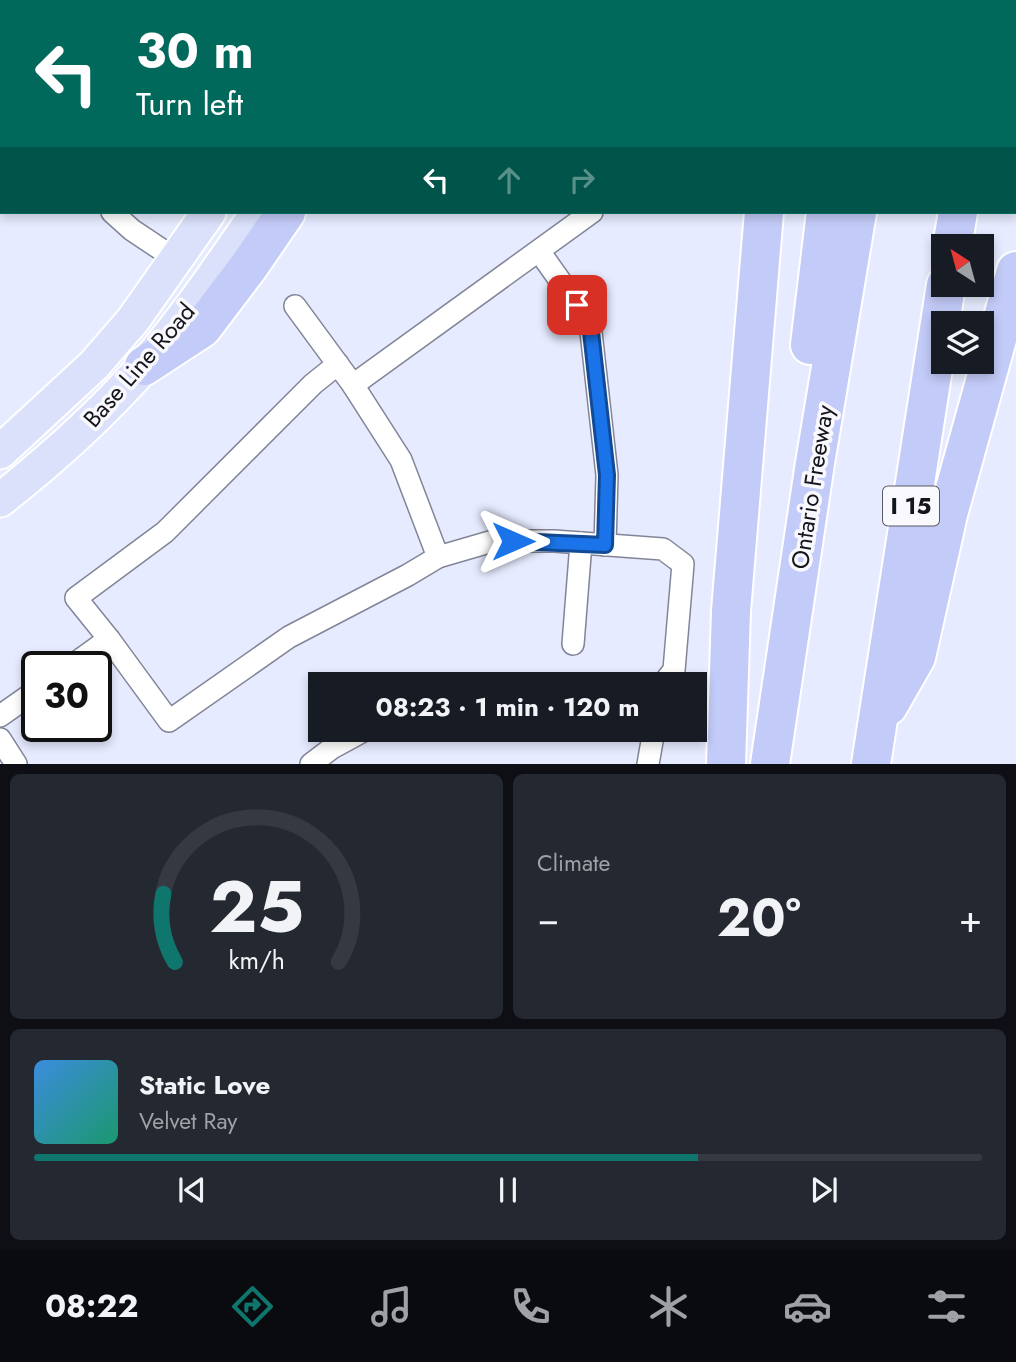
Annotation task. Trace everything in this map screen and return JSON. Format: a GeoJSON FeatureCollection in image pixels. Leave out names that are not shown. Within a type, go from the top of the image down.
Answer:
{"type":"FeatureCollection","features":[{"type":"Feature","properties":{"kind":"highway"},"geometry":{"type":"LineString","coordinates":[[144,366],[202,328],[285,214]]}},
{"type":"Feature","properties":{"kind":"highway"},"geometry":{"type":"LineString","coordinates":[[726,764],[731,611],[764,214]]}},
{"type":"Feature","properties":{"kind":"highway"},"geometry":{"type":"LineString","coordinates":[[815,463],[803,401],[826,214]]}},
{"type":"Feature","properties":{"kind":"highway","name":"Ontario Freeway"},"geometry":{"type":"LineString","coordinates":[[770,764],[815,463],[857,214]]}},
{"type":"Feature","properties":{"kind":"highway"},"geometry":{"type":"LineString","coordinates":[[954,234],[958,214]]}},
{"type":"Feature","properties":{"kind":"highway"},"geometry":{"type":"LineString","coordinates":[[877,727],[916,657],[948,514],[1016,271]]}},
{"type":"Feature","properties":{"kind":"highway","name":"I 15"},"geometry":{"type":"LineString","coordinates":[[871,764],[944,298]]}},
{"type":"Feature","properties":{"kind":"main road","name":"Base Line Road"},"geometry":{"type":"LineString","coordinates":[[0,452],[94,365],[133,320],[208,214]]}},
{"type":"Feature","properties":{"kind":"main road","name":"Base Line Road"},"geometry":{"type":"LineString","coordinates":[[0,500],[67,445],[144,366],[196,301],[257,214]]}},
{"type":"Feature","properties":{"kind":"street"},"geometry":{"type":"LineString","coordinates":[[115,214],[132,230],[177,260]]}},
{"type":"Feature","properties":{"kind":"street"},"geometry":{"type":"LineString","coordinates":[[353,385],[589,214]]}},
{"type":"Feature","properties":{"kind":"street"},"geometry":{"type":"LineString","coordinates":[[539,251],[590,323],[607,475],[605,545]]}},
{"type":"Feature","properties":{"kind":"street"},"geometry":{"type":"LineString","coordinates":[[295,306],[353,385],[401,460],[438,557]]}},
{"type":"Feature","properties":{"kind":"street"},"geometry":{"type":"LineString","coordinates":[[338,365],[313,384],[164,532],[76,598],[169,721],[289,637],[438,557],[493,541],[581,543],[663,549],[683,564],[672,672]]}},
{"type":"Feature","properties":{"kind":"street"},"geometry":{"type":"LineString","coordinates":[[573,644],[581,543]]}},
{"type":"Feature","properties":{"kind":"street"},"geometry":{"type":"LineString","coordinates":[[92,651],[109,639]]}},
{"type":"Feature","properties":{"kind":"street"},"geometry":{"type":"LineString","coordinates":[[0,716],[21,701]]}},
{"type":"Feature","properties":{"kind":"street"},"geometry":{"type":"LineString","coordinates":[[0,739],[16,764]]}},
{"type":"Feature","properties":{"kind":"street"},"geometry":{"type":"LineString","coordinates":[[311,764],[343,742]]}},
{"type":"Feature","properties":{"kind":"street"},"geometry":{"type":"LineString","coordinates":[[649,764],[652,742]]}},
{"type":"Feature","properties":{"kind":"route"},"geometry":{"type":"LineString","coordinates":[[513,541],[605,545],[607,475],[590,323],[577,305]]}}]}
